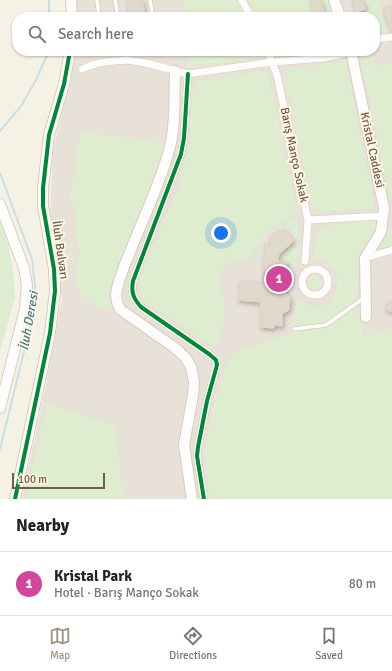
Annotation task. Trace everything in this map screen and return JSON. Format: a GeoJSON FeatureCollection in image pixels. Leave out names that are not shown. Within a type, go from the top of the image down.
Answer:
{"type":"FeatureCollection","features":[{"type":"Feature","properties":{"kind":"street"},"geometry":{"type":"LineString","coordinates":[[71,0],[72,12]]}},
{"type":"Feature","properties":{"kind":"street"},"geometry":{"type":"LineString","coordinates":[[242,0],[248,12]]}},
{"type":"Feature","properties":{"kind":"street"},"geometry":{"type":"LineString","coordinates":[[334,0],[338,12]]}},
{"type":"Feature","properties":{"kind":"street"},"geometry":{"type":"LineString","coordinates":[[380,38],[392,37]]}},
{"type":"Feature","properties":{"kind":"street","name":"İluh Bulvarı"},"geometry":{"type":"LineString","coordinates":[[15,499],[50,333],[55,291],[54,269],[43,206],[43,188],[49,135],[64,84],[69,56]]}},
{"type":"Feature","properties":{"kind":"street","name":"Barış Manço Sokak"},"geometry":{"type":"LineString","coordinates":[[270,56],[277,75],[308,220],[303,278]]}},
{"type":"Feature","properties":{"kind":"street"},"geometry":{"type":"LineString","coordinates":[[82,69],[104,62],[126,60],[146,63],[188,74],[272,62],[324,58],[332,56]]}},
{"type":"Feature","properties":{"kind":"street","name":"Kristal Caddesi"},"geometry":{"type":"LineString","coordinates":[[352,56],[384,208],[380,232],[364,258]]}},
{"type":"Feature","properties":{"kind":"street"},"geometry":{"type":"LineString","coordinates":[[175,71],[174,125],[170,146],[115,296],[117,305],[121,310],[175,348],[186,358],[193,372],[194,389],[184,445],[192,499]]}},
{"type":"Feature","properties":{"kind":"street"},"geometry":{"type":"LineString","coordinates":[[188,74],[184,138],[181,154],[133,281],[132,292],[136,301],[141,307],[216,360],[217,365],[198,440],[197,456],[204,499]]}},
{"type":"Feature","properties":{"kind":"street"},"geometry":{"type":"LineString","coordinates":[[0,204],[24,268],[27,285],[25,309],[0,408]]}},
{"type":"Feature","properties":{"kind":"street"},"geometry":{"type":"LineString","coordinates":[[308,220],[383,216]]}},
{"type":"Feature","properties":{"kind":"street"},"geometry":{"type":"LineString","coordinates":[[366,316],[364,258],[392,250]]}},
{"type":"Feature","properties":{"kind":"street"},"geometry":{"type":"LineString","coordinates":[[305,261],[316,270],[323,273],[328,279],[327,287],[318,295],[309,294],[303,287],[303,278],[308,272],[316,270]]}},
{"type":"Feature","properties":{"kind":"lane"},"geometry":{"type":"LineString","coordinates":[[97,0],[98,12]]}},
{"type":"Feature","properties":{"kind":"lane"},"geometry":{"type":"LineString","coordinates":[[115,0],[117,12]]}},
{"type":"Feature","properties":{"kind":"lane"},"geometry":{"type":"LineString","coordinates":[[150,0],[152,12]]}},
{"type":"Feature","properties":{"kind":"lane"},"geometry":{"type":"LineString","coordinates":[[294,329],[326,325],[365,297]]}},
{"type":"Feature","properties":{"kind":"shaded area"},"geometry":{"type":"Polygon","coordinates":[[[76,0],[392,0],[392,499],[22,499],[46,385],[62,298],[50,218],[53,149],[75,56],[380,56],[380,12],[77,12],[76,0]]]}},
{"type":"Feature","properties":{"kind":"green space"},"geometry":{"type":"Polygon","coordinates":[[[182,0],[237,0],[244,12],[185,12],[182,0]]]}},
{"type":"Feature","properties":{"kind":"green space"},"geometry":{"type":"Polygon","coordinates":[[[249,0],[328,0],[333,12],[255,12],[249,0]]]}},
{"type":"Feature","properties":{"kind":"green space"},"geometry":{"type":"Polygon","coordinates":[[[365,0],[378,0],[388,31],[380,32],[380,12],[363,12],[368,10],[365,0]]]}},
{"type":"Feature","properties":{"kind":"green space"},"geometry":{"type":"Polygon","coordinates":[[[187,56],[264,57],[187,67],[187,56]]]}},
{"type":"Feature","properties":{"kind":"green space"},"geometry":{"type":"Polygon","coordinates":[[[361,56],[374,56],[375,66],[392,63],[392,207],[361,56]]]}},
{"type":"Feature","properties":{"kind":"green space"},"geometry":{"type":"Polygon","coordinates":[[[345,62],[375,208],[319,212],[312,207],[285,77],[290,68],[345,62]]]}},
{"type":"Feature","properties":{"kind":"green space"},"geometry":{"type":"Polygon","coordinates":[[[267,70],[297,211],[268,231],[247,260],[230,261],[219,275],[225,306],[223,326],[215,348],[141,299],[140,276],[180,184],[187,154],[194,81],[267,70]]]}},
{"type":"Feature","properties":{"kind":"green space"},"geometry":{"type":"Polygon","coordinates":[[[88,132],[155,142],[164,147],[147,196],[109,289],[110,307],[98,308],[80,294],[76,277],[80,250],[75,232],[77,219],[70,196],[80,135],[88,132]]]}},
{"type":"Feature","properties":{"kind":"green space"},"geometry":{"type":"Polygon","coordinates":[[[297,217],[299,230],[299,253],[295,266],[292,271],[289,271],[290,262],[281,259],[281,252],[286,251],[298,241],[286,226],[297,217]]]}},
{"type":"Feature","properties":{"kind":"green space"},"geometry":{"type":"Polygon","coordinates":[[[376,220],[378,228],[359,258],[356,300],[326,322],[292,327],[297,300],[313,306],[324,305],[332,298],[337,288],[337,277],[333,267],[326,260],[313,259],[317,230],[323,226],[376,220]]]}},
{"type":"Feature","properties":{"kind":"green space"},"geometry":{"type":"Polygon","coordinates":[[[0,223],[9,247],[13,270],[15,298],[0,352],[0,223]]]}},
{"type":"Feature","properties":{"kind":"green space"},"geometry":{"type":"Polygon","coordinates":[[[392,228],[392,245],[378,249],[392,228]]]}},
{"type":"Feature","properties":{"kind":"green space"},"geometry":{"type":"Polygon","coordinates":[[[314,275],[319,277],[321,282],[319,287],[314,289],[309,287],[307,282],[309,277],[314,275]]]}},
{"type":"Feature","properties":{"kind":"green space"},"geometry":{"type":"Polygon","coordinates":[[[357,306],[363,336],[392,330],[392,499],[210,499],[204,451],[214,405],[227,362],[236,351],[290,334],[329,327],[357,306]]]}},
{"type":"Feature","properties":{"kind":"green space"},"geometry":{"type":"Polygon","coordinates":[[[47,404],[115,425],[123,499],[25,499],[47,404]]]}},
{"type":"Feature","properties":{"kind":"building"},"geometry":{"type":"Polygon","coordinates":[[[127,0],[142,0],[145,12],[129,12],[127,0]]]}},
{"type":"Feature","properties":{"kind":"building"},"geometry":{"type":"Polygon","coordinates":[[[309,0],[320,0],[324,12],[313,12],[309,0]]]}},
{"type":"Feature","properties":{"kind":"building"},"geometry":{"type":"Polygon","coordinates":[[[352,0],[362,0],[366,9],[356,12],[352,0]]]}},
{"type":"Feature","properties":{"kind":"building"},"geometry":{"type":"Polygon","coordinates":[[[392,5],[392,32],[383,9],[392,5]]]}},
{"type":"Feature","properties":{"kind":"building"},"geometry":{"type":"Polygon","coordinates":[[[279,230],[284,230],[294,241],[279,254],[278,261],[287,262],[285,292],[290,297],[289,310],[282,314],[282,326],[274,325],[274,328],[260,327],[261,302],[238,300],[240,281],[267,283],[267,272],[263,272],[265,244],[271,245],[269,239],[279,230]]]}},
{"type":"Feature","properties":{"kind":"building"},"geometry":{"type":"Polygon","coordinates":[[[392,301],[392,312],[385,308],[388,302],[392,301]]]}},
{"type":"Feature","properties":{"kind":"waterway","name":"İluh Deresi"},"geometry":{"type":"LineString","coordinates":[[49,0],[49,12]]}},
{"type":"Feature","properties":{"kind":"waterway","name":"İluh Deresi"},"geometry":{"type":"LineString","coordinates":[[0,131],[21,106],[36,80],[47,56]]}},
{"type":"Feature","properties":{"kind":"waterway","name":"İluh Deresi"},"geometry":{"type":"LineString","coordinates":[[0,173],[32,259],[35,286],[32,319],[0,449]]}},
{"type":"Feature","properties":{"kind":"cycle path"},"geometry":{"type":"LineString","coordinates":[[15,499],[50,333],[55,291],[54,269],[43,206],[43,188],[49,135],[64,84],[69,56]]}},
{"type":"Feature","properties":{"kind":"cycle path"},"geometry":{"type":"LineString","coordinates":[[188,74],[184,138],[181,154],[133,281],[132,288],[134,298],[141,307],[216,360],[217,365],[207,401],[197,456],[204,499]]}},
{"type":"Feature","properties":{"kind":"place","name":"Kristal Park"},"geometry":{"type":"Point","coordinates":[279,279]}}]}
